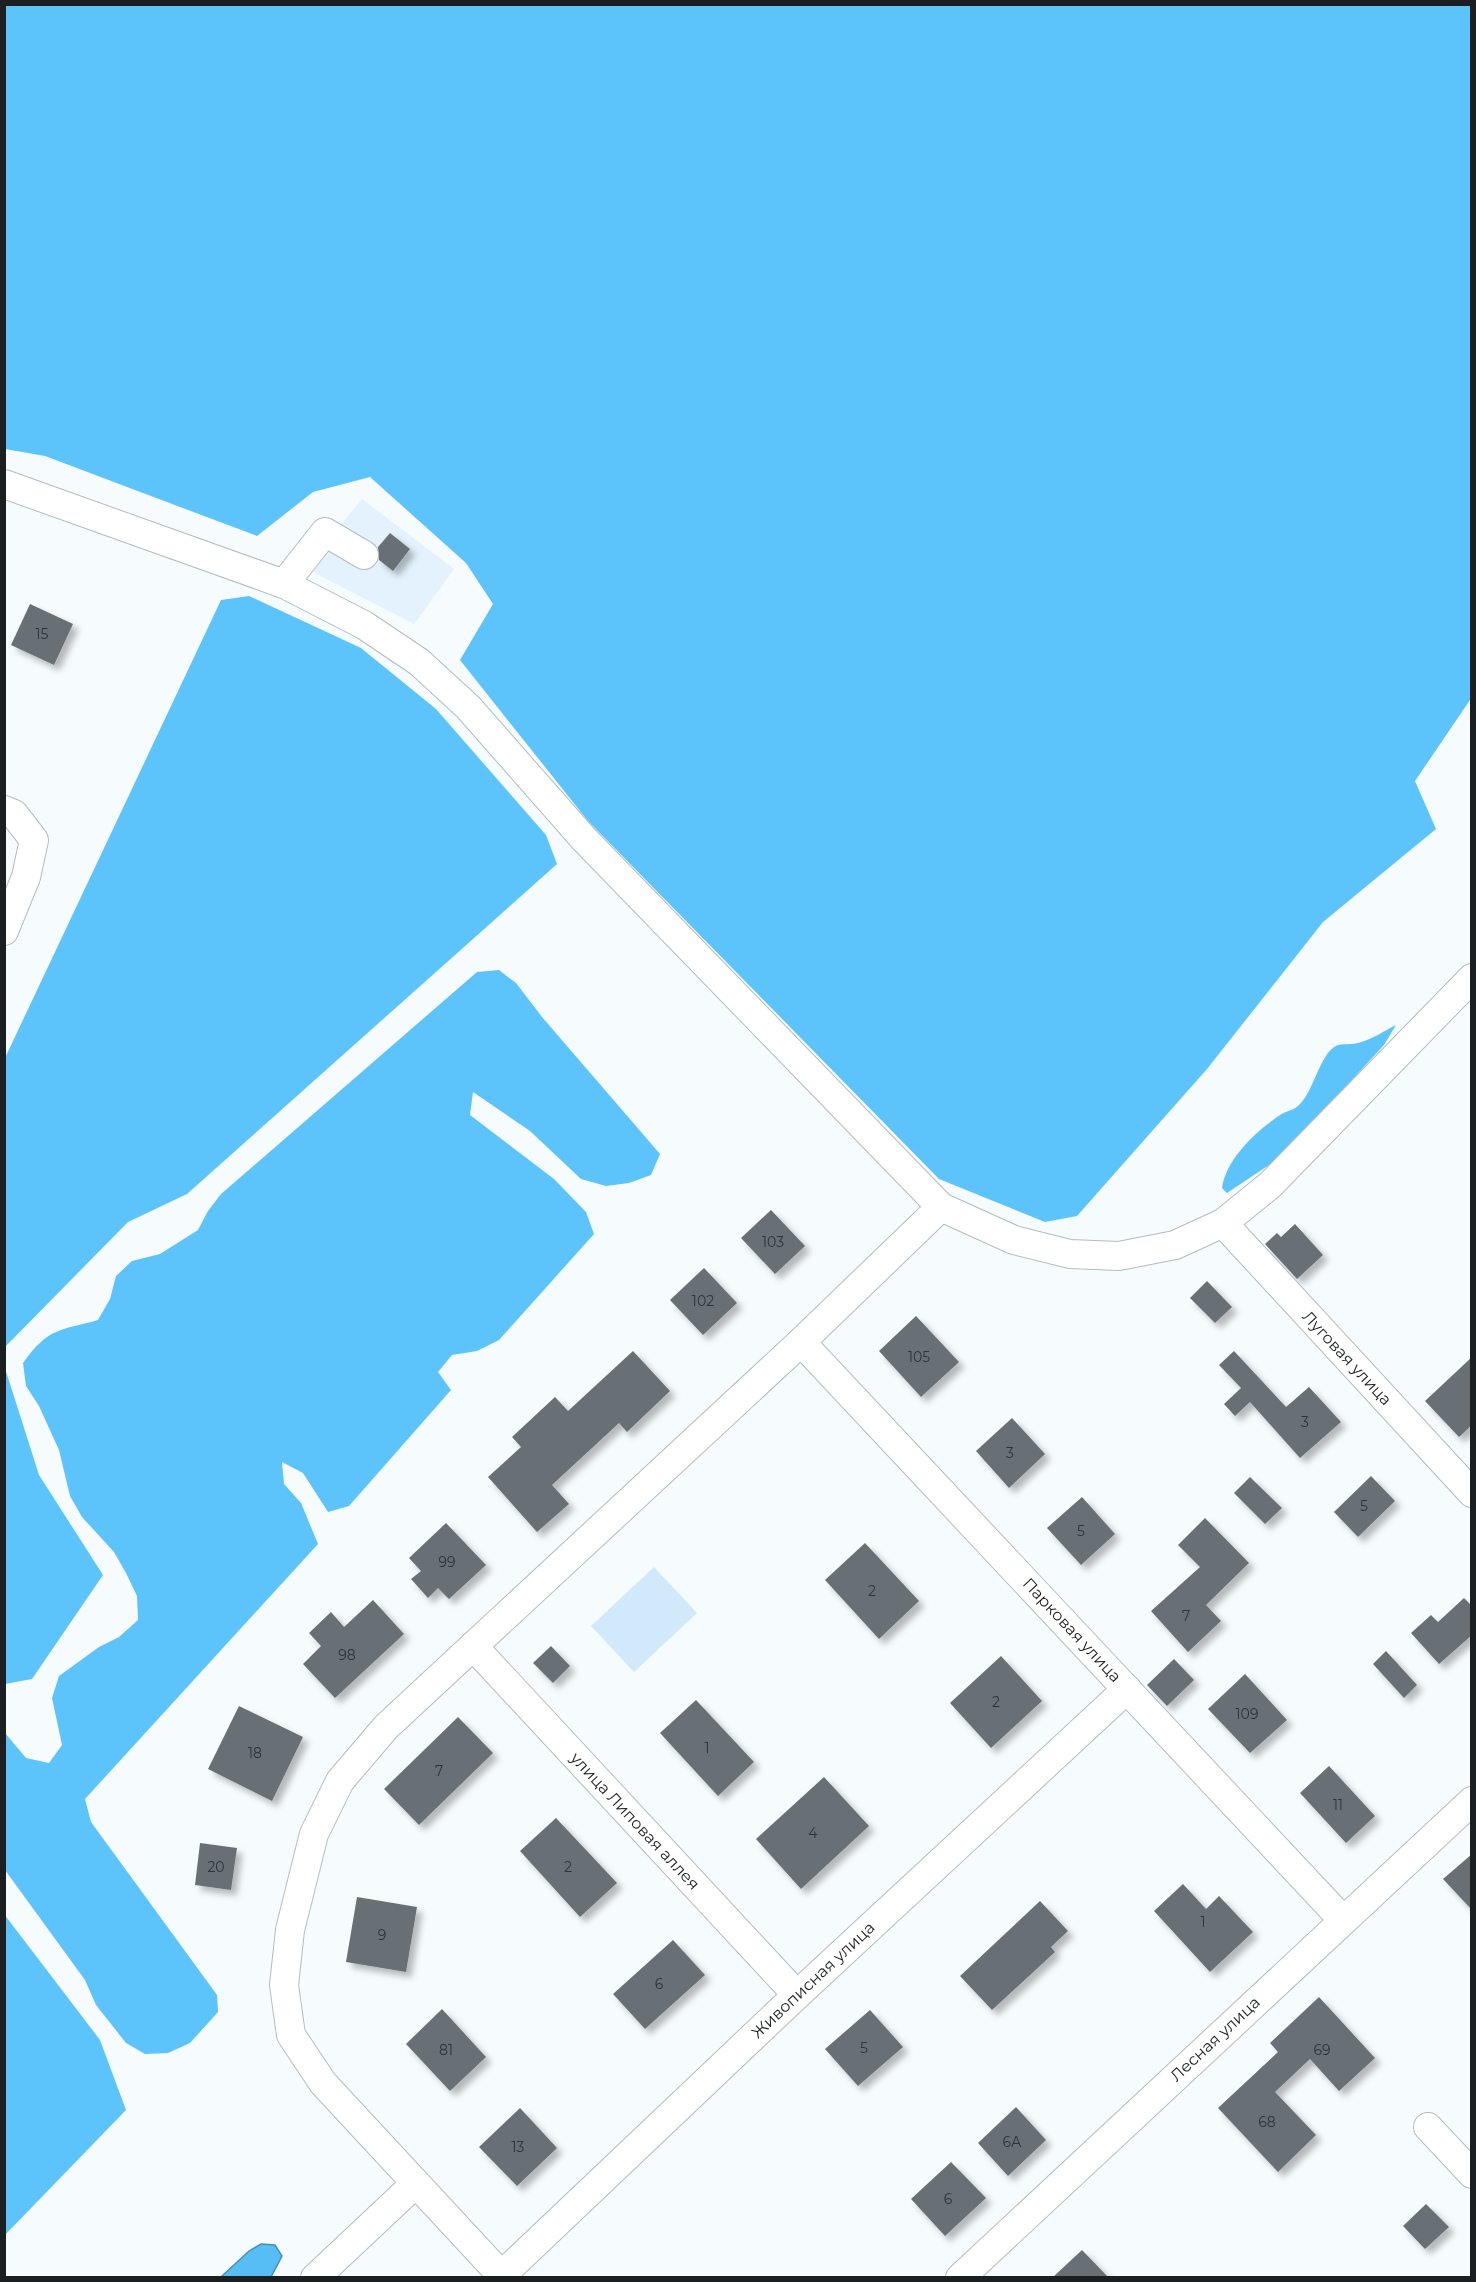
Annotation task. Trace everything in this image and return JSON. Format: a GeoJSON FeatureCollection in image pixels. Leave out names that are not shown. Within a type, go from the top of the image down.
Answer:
{"type":"FeatureCollection","features":[{"type":"Feature","properties":{"kind":"street"},"geometry":{"type":"LineString","coordinates":[[4,484],[284,584],[364,625],[419,662],[460,700],[585,839],[941,1207],[1014,1239],[1070,1254],[1119,1256],[1175,1245],[1223,1223],[1269,1185],[1467,993]]}},
{"type":"Feature","properties":{"kind":"street"},"geometry":{"type":"LineString","coordinates":[[284,584],[325,532],[364,555]]}},
{"type":"Feature","properties":{"kind":"street"},"geometry":{"type":"LineString","coordinates":[[4,810],[14,814],[34,840],[26,877],[4,931]]}},
{"type":"Feature","properties":{"kind":"street"},"geometry":{"type":"LineString","coordinates":[[503,2276],[323,2083],[291,2035],[284,1985],[287,1952],[290,1930],[314,1834],[340,1782],[387,1727],[801,1342],[941,1207]]}},
{"type":"Feature","properties":{"kind":"street","name":"Луговая улица"},"geometry":{"type":"LineString","coordinates":[[1223,1223],[1472,1493]]}},
{"type":"Feature","properties":{"kind":"street","name":"Парковая улица"},"geometry":{"type":"LineString","coordinates":[[801,1342],[1342,1919]]}},
{"type":"Feature","properties":{"kind":"street","name":"улица Липовая аллея"},"geometry":{"type":"LineString","coordinates":[[473,1646],[797,1995]]}},
{"type":"Feature","properties":{"kind":"street","name":"Живописная улица"},"geometry":{"type":"LineString","coordinates":[[503,2276],[797,1995],[1127,1689]]}},
{"type":"Feature","properties":{"kind":"street","name":"Лесная улица"},"geometry":{"type":"LineString","coordinates":[[960,2277],[1471,1801]]}},
{"type":"Feature","properties":{"kind":"street"},"geometry":{"type":"LineString","coordinates":[[1428,2127],[1472,2174]]}},
{"type":"Feature","properties":{"kind":"street"},"geometry":{"type":"LineString","coordinates":[[315,2277],[415,2184]]}},
{"type":"Feature","properties":{"kind":"shaded area"},"geometry":{"type":"Polygon","coordinates":[[[4,5],[1471,5],[1472,697],[1415,781],[1436,829],[1323,922],[1207,1069],[1077,1216],[1045,1222],[939,1179],[588,821],[460,660],[493,604],[466,563],[370,477],[313,492],[257,536],[45,456],[5,449],[4,5]]]}},
{"type":"Feature","properties":{"kind":"shaded area"},"geometry":{"type":"Polygon","coordinates":[[[362,499],[454,569],[414,624],[305,568],[362,499]]]}},
{"type":"Feature","properties":{"kind":"shaded area"},"geometry":{"type":"Polygon","coordinates":[[[249,596],[361,648],[436,709],[546,835],[557,864],[187,1194],[128,1222],[5,1347],[5,1058],[221,600],[249,596]]]}},
{"type":"Feature","properties":{"kind":"shaded area"},"geometry":{"type":"Polygon","coordinates":[[[499,970],[516,983],[542,1017],[660,1154],[651,1175],[629,1183],[606,1186],[581,1179],[530,1131],[473,1092],[470,1115],[554,1179],[586,1212],[594,1234],[499,1340],[477,1351],[452,1355],[438,1372],[451,1390],[349,1506],[328,1512],[303,1473],[282,1462],[284,1484],[301,1503],[318,1544],[85,1799],[91,1822],[217,1995],[218,2012],[190,2043],[168,2053],[145,2054],[126,2043],[96,2005],[85,1980],[5,1870],[5,1733],[26,1758],[49,1763],[62,1745],[52,1698],[59,1676],[99,1647],[119,1637],[138,1620],[137,1596],[126,1573],[114,1552],[82,1517],[70,1496],[59,1450],[39,1406],[26,1386],[23,1363],[48,1336],[98,1320],[110,1299],[116,1276],[132,1261],[160,1254],[198,1230],[208,1211],[221,1194],[477,972],[499,970]]]}},
{"type":"Feature","properties":{"kind":"shaded area"},"geometry":{"type":"Polygon","coordinates":[[[1396,1025],[1384,1045],[1281,1157],[1227,1193],[1222,1188],[1229,1167],[1252,1137],[1283,1113],[1295,1108],[1305,1098],[1330,1050],[1338,1045],[1356,1044],[1368,1040],[1396,1025]]]}},
{"type":"Feature","properties":{"kind":"shaded area"},"geometry":{"type":"Polygon","coordinates":[[[4,1365],[39,1475],[103,1575],[32,1679],[5,1684],[4,1365]]]}},
{"type":"Feature","properties":{"kind":"shaded area"},"geometry":{"type":"Polygon","coordinates":[[[654,1567],[697,1613],[634,1672],[591,1626],[654,1567]]]}},
{"type":"Feature","properties":{"kind":"shaded area"},"geometry":{"type":"Polygon","coordinates":[[[4,1914],[100,2040],[126,2110],[5,2235],[4,1914]]]}},
{"type":"Feature","properties":{"kind":"shaded area"},"geometry":{"type":"Polygon","coordinates":[[[261,2244],[275,2245],[282,2256],[271,2277],[221,2277],[249,2251],[261,2244]]]}},
{"type":"Feature","properties":{"kind":"building"},"geometry":{"type":"Polygon","coordinates":[[[390,533],[410,549],[393,571],[379,560],[378,547],[390,533]]]}},
{"type":"Feature","properties":{"kind":"building"},"geometry":{"type":"Polygon","coordinates":[[[30,604],[73,624],[54,665],[11,645],[30,604]]]}},
{"type":"Feature","properties":{"kind":"building"},"geometry":{"type":"Polygon","coordinates":[[[771,1210],[805,1246],[775,1274],[741,1238],[771,1210]]]}},
{"type":"Feature","properties":{"kind":"building"},"geometry":{"type":"Polygon","coordinates":[[[1295,1224],[1323,1255],[1297,1279],[1265,1244],[1277,1233],[1281,1237],[1295,1224]]]}},
{"type":"Feature","properties":{"kind":"building"},"geometry":{"type":"Polygon","coordinates":[[[704,1268],[737,1303],[703,1335],[670,1300],[704,1268]]]}},
{"type":"Feature","properties":{"kind":"building"},"geometry":{"type":"Polygon","coordinates":[[[1207,1281],[1232,1307],[1215,1323],[1190,1298],[1207,1281]]]}},
{"type":"Feature","properties":{"kind":"building"},"geometry":{"type":"Polygon","coordinates":[[[916,1316],[959,1362],[921,1397],[879,1351],[916,1316]]]}},
{"type":"Feature","properties":{"kind":"building"},"geometry":{"type":"Polygon","coordinates":[[[633,1351],[670,1391],[627,1432],[619,1423],[552,1485],[569,1504],[537,1532],[488,1477],[521,1447],[512,1437],[555,1397],[568,1411],[633,1351]]]}},
{"type":"Feature","properties":{"kind":"building"},"geometry":{"type":"Polygon","coordinates":[[[1234,1351],[1286,1407],[1309,1387],[1341,1422],[1300,1458],[1250,1402],[1235,1416],[1224,1404],[1241,1388],[1219,1365],[1234,1351]]]}},
{"type":"Feature","properties":{"kind":"building"},"geometry":{"type":"Polygon","coordinates":[[[1472,1357],[1472,1425],[1459,1437],[1425,1401],[1472,1357]]]}},
{"type":"Feature","properties":{"kind":"building"},"geometry":{"type":"Polygon","coordinates":[[[1012,1418],[1045,1454],[1009,1488],[976,1451],[1012,1418]]]}},
{"type":"Feature","properties":{"kind":"building"},"geometry":{"type":"Polygon","coordinates":[[[1371,1476],[1395,1501],[1358,1537],[1334,1512],[1371,1476]]]}},
{"type":"Feature","properties":{"kind":"building"},"geometry":{"type":"Polygon","coordinates":[[[1250,1477],[1282,1508],[1265,1524],[1234,1493],[1250,1477]]]}},
{"type":"Feature","properties":{"kind":"building"},"geometry":{"type":"Polygon","coordinates":[[[1082,1497],[1115,1534],[1081,1565],[1047,1528],[1082,1497]]]}},
{"type":"Feature","properties":{"kind":"building"},"geometry":{"type":"Polygon","coordinates":[[[1205,1518],[1249,1563],[1206,1605],[1221,1621],[1188,1652],[1151,1611],[1200,1567],[1178,1545],[1205,1518]]]}},
{"type":"Feature","properties":{"kind":"building"},"geometry":{"type":"Polygon","coordinates":[[[446,1523],[486,1565],[449,1599],[438,1588],[428,1598],[411,1579],[421,1571],[409,1558],[446,1523]]]}},
{"type":"Feature","properties":{"kind":"building"},"geometry":{"type":"Polygon","coordinates":[[[865,1543],[919,1601],[879,1639],[825,1580],[865,1543]]]}},
{"type":"Feature","properties":{"kind":"building"},"geometry":{"type":"Polygon","coordinates":[[[1464,1598],[1472,1606],[1472,1635],[1439,1664],[1411,1633],[1431,1615],[1438,1622],[1464,1598]]]}},
{"type":"Feature","properties":{"kind":"building"},"geometry":{"type":"Polygon","coordinates":[[[373,1600],[404,1634],[335,1698],[303,1664],[321,1646],[309,1633],[331,1612],[344,1627],[373,1600]]]}},
{"type":"Feature","properties":{"kind":"building"},"geometry":{"type":"Polygon","coordinates":[[[551,1646],[570,1666],[553,1683],[533,1663],[551,1646]]]}},
{"type":"Feature","properties":{"kind":"building"},"geometry":{"type":"Polygon","coordinates":[[[1386,1651],[1417,1685],[1404,1698],[1373,1664],[1386,1651]]]}},
{"type":"Feature","properties":{"kind":"building"},"geometry":{"type":"Polygon","coordinates":[[[1001,1656],[1042,1701],[991,1748],[950,1703],[1001,1656]]]}},
{"type":"Feature","properties":{"kind":"building"},"geometry":{"type":"Polygon","coordinates":[[[1174,1659],[1194,1680],[1167,1706],[1147,1685],[1174,1659]]]}},
{"type":"Feature","properties":{"kind":"building"},"geometry":{"type":"Polygon","coordinates":[[[1245,1674],[1287,1720],[1250,1753],[1208,1709],[1245,1674]]]}},
{"type":"Feature","properties":{"kind":"building"},"geometry":{"type":"Polygon","coordinates":[[[696,1700],[754,1762],[718,1796],[660,1733],[696,1700]]]}},
{"type":"Feature","properties":{"kind":"building"},"geometry":{"type":"Polygon","coordinates":[[[239,1706],[303,1737],[272,1801],[208,1769],[239,1706]]]}},
{"type":"Feature","properties":{"kind":"building"},"geometry":{"type":"Polygon","coordinates":[[[458,1717],[493,1753],[419,1825],[384,1789],[458,1717]]]}},
{"type":"Feature","properties":{"kind":"building"},"geometry":{"type":"Polygon","coordinates":[[[1329,1766],[1375,1816],[1346,1843],[1300,1793],[1329,1766]]]}},
{"type":"Feature","properties":{"kind":"building"},"geometry":{"type":"Polygon","coordinates":[[[824,1777],[869,1826],[801,1889],[756,1839],[824,1777]]]}},
{"type":"Feature","properties":{"kind":"building"},"geometry":{"type":"Polygon","coordinates":[[[556,1818],[617,1883],[580,1917],[520,1851],[556,1818]]]}},
{"type":"Feature","properties":{"kind":"building"},"geometry":{"type":"Polygon","coordinates":[[[200,1843],[237,1848],[231,1890],[195,1885],[200,1843]]]}},
{"type":"Feature","properties":{"kind":"building"},"geometry":{"type":"Polygon","coordinates":[[[1472,1854],[1472,1910],[1443,1879],[1472,1854]]]}},
{"type":"Feature","properties":{"kind":"building"},"geometry":{"type":"Polygon","coordinates":[[[1183,1884],[1206,1909],[1219,1896],[1253,1932],[1210,1972],[1154,1911],[1183,1884]]]}},
{"type":"Feature","properties":{"kind":"building"},"geometry":{"type":"Polygon","coordinates":[[[357,1897],[417,1907],[406,1972],[346,1962],[357,1897]]]}},
{"type":"Feature","properties":{"kind":"building"},"geometry":{"type":"Polygon","coordinates":[[[1040,1901],[1068,1931],[1051,1947],[1055,1952],[992,2010],[960,1976],[1040,1901]]]}},
{"type":"Feature","properties":{"kind":"building"},"geometry":{"type":"Polygon","coordinates":[[[673,1940],[705,1975],[645,2029],[613,1994],[673,1940]]]}},
{"type":"Feature","properties":{"kind":"building"},"geometry":{"type":"Polygon","coordinates":[[[1319,1997],[1375,2058],[1339,2091],[1310,2059],[1275,2092],[1316,2135],[1278,2172],[1218,2108],[1278,2052],[1270,2043],[1319,1997]]]}},
{"type":"Feature","properties":{"kind":"building"},"geometry":{"type":"Polygon","coordinates":[[[442,2009],[486,2057],[450,2091],[406,2044],[442,2009]]]}},
{"type":"Feature","properties":{"kind":"building"},"geometry":{"type":"Polygon","coordinates":[[[870,2010],[903,2047],[858,2086],[825,2049],[870,2010]]]}},
{"type":"Feature","properties":{"kind":"building"},"geometry":{"type":"Polygon","coordinates":[[[1016,2107],[1046,2140],[1008,2176],[978,2143],[1016,2107]]]}},
{"type":"Feature","properties":{"kind":"building"},"geometry":{"type":"Polygon","coordinates":[[[520,2108],[557,2148],[517,2186],[479,2147],[520,2108]]]}},
{"type":"Feature","properties":{"kind":"building"},"geometry":{"type":"Polygon","coordinates":[[[951,2162],[986,2198],[945,2236],[911,2199],[951,2162]]]}},
{"type":"Feature","properties":{"kind":"building"},"geometry":{"type":"Polygon","coordinates":[[[1426,2204],[1449,2227],[1425,2249],[1403,2226],[1426,2204]]]}},
{"type":"Feature","properties":{"kind":"building"},"geometry":{"type":"Polygon","coordinates":[[[1082,2250],[1108,2277],[1053,2277],[1082,2250]]]}}]}
